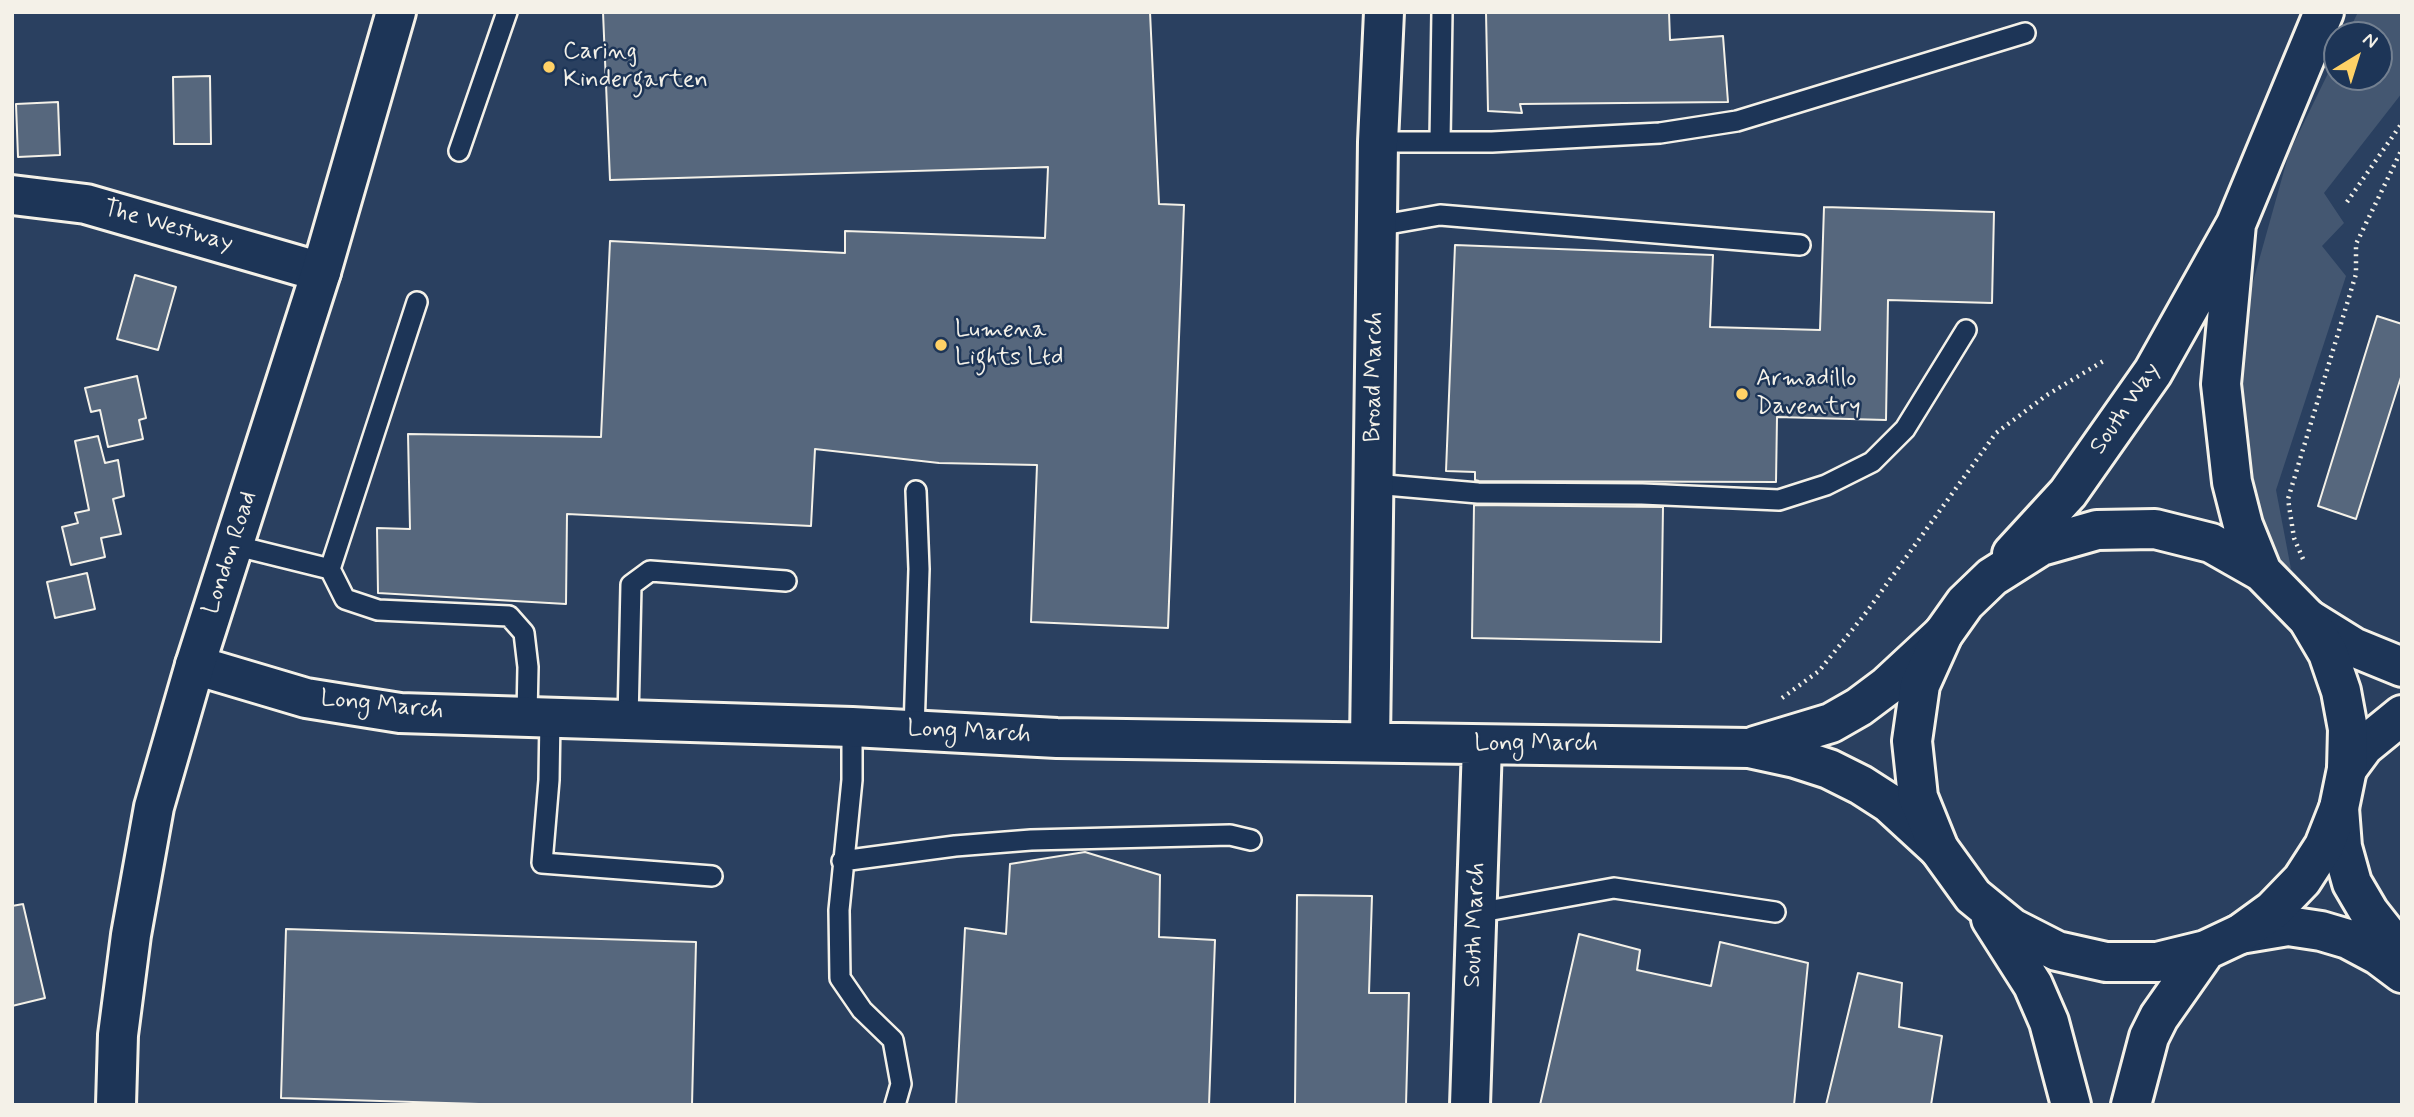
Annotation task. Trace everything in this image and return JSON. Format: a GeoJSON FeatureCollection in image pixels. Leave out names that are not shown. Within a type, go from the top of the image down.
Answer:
{"type":"FeatureCollection","features":[{"type":"Feature","properties":{"kind":"street","name":"London Road"},"geometry":{"type":"LineString","coordinates":[[116,1105],[118,1035],[154,807],[195,665],[321,272],[396,12]]}},
{"type":"Feature","properties":{"kind":"street","name":"Broad March"},"geometry":{"type":"LineString","coordinates":[[1370,742],[1378,142],[1384,12]]}},
{"type":"Feature","properties":{"kind":"street","name":"South Way"},"geometry":{"type":"LineString","coordinates":[[1992,577],[2068,493],[2153,372],[2236,224],[2324,12]]}},
{"type":"Feature","properties":{"kind":"street","name":"The Westway"},"geometry":{"type":"LineString","coordinates":[[12,195],[86,204],[321,272]]}},
{"type":"Feature","properties":{"kind":"street","name":"South Way"},"geometry":{"type":"LineString","coordinates":[[2236,224],[2224,331],[2221,384],[2224,435],[2243,525],[2262,572]]}},
{"type":"Feature","properties":{"kind":"street"},"geometry":{"type":"LineString","coordinates":[[2071,1105],[2049,1022],[2033,985],[2016,953],[1939,849],[1919,796],[1912,741],[1920,685],[1942,634],[1965,603],[1992,577],[2041,546],[2097,530],[2155,529],[2211,543],[2262,572],[2308,619],[2353,647],[2402,667]]}},
{"type":"Feature","properties":{"kind":"street"},"geometry":{"type":"LineString","coordinates":[[1973,896],[2012,928],[2057,951],[2106,962],[2157,962],[2206,950],[2240,934],[2273,910],[2302,880],[2324,846],[2339,808],[2347,769],[2348,729],[2341,691],[2328,653],[2308,619]]}},
{"type":"Feature","properties":{"kind":"street","name":"Long March"},"geometry":{"type":"LineString","coordinates":[[1749,748],[1831,723],[1859,707],[1887,686],[1942,634]]}},
{"type":"Feature","properties":{"kind":"street","name":"Long March"},"geometry":{"type":"LineString","coordinates":[[195,665],[306,698],[400,713],[852,727],[1057,738],[1749,748],[1796,758],[1829,769],[1861,785],[1889,803],[1939,849]]}},
{"type":"Feature","properties":{"kind":"street"},"geometry":{"type":"LineString","coordinates":[[2347,769],[2364,746],[2402,715]]}},
{"type":"Feature","properties":{"kind":"street","name":"South March"},"geometry":{"type":"LineString","coordinates":[[1470,1105],[1482,744]]}},
{"type":"Feature","properties":{"kind":"street"},"geometry":{"type":"LineString","coordinates":[[2339,808],[2342,847],[2352,883],[2369,912],[2402,954]]}},
{"type":"Feature","properties":{"kind":"street"},"geometry":{"type":"LineString","coordinates":[[2240,934],[2288,926],[2321,931],[2348,939],[2378,955],[2402,973]]}},
{"type":"Feature","properties":{"kind":"street"},"geometry":{"type":"LineString","coordinates":[[2131,1105],[2148,1037],[2158,1017],[2206,950]]}},
{"type":"Feature","properties":{"kind":"lane"},"geometry":{"type":"LineString","coordinates":[[459,151],[507,12]]}},
{"type":"Feature","properties":{"kind":"lane"},"geometry":{"type":"LineString","coordinates":[[1440,141],[1442,12]]}},
{"type":"Feature","properties":{"kind":"lane"},"geometry":{"type":"LineString","coordinates":[[1378,142],[1660,133],[1737,121],[2025,33]]}},
{"type":"Feature","properties":{"kind":"lane"},"geometry":{"type":"LineString","coordinates":[[1377,226],[1440,215],[1800,245]]}},
{"type":"Feature","properties":{"kind":"lane"},"geometry":{"type":"LineString","coordinates":[[417,302],[330,569],[345,599],[378,610],[509,616],[524,633],[549,780],[542,863],[712,876]]}},
{"type":"Feature","properties":{"kind":"lane"},"geometry":{"type":"LineString","coordinates":[[1374,484],[1478,493],[1642,494],[1779,500],[1826,485],[1872,462],[1905,429],[1966,330]]}},
{"type":"Feature","properties":{"kind":"lane"},"geometry":{"type":"LineString","coordinates":[[914,730],[919,569],[916,491]]}},
{"type":"Feature","properties":{"kind":"lane"},"geometry":{"type":"LineString","coordinates":[[233,545],[330,569]]}},
{"type":"Feature","properties":{"kind":"lane"},"geometry":{"type":"LineString","coordinates":[[628,720],[631,585],[650,571],[786,581]]}},
{"type":"Feature","properties":{"kind":"lane"},"geometry":{"type":"LineString","coordinates":[[852,727],[852,780],[842,862],[840,978],[863,1010],[894,1040],[901,1084],[895,1105]]}},
{"type":"Feature","properties":{"kind":"lane"},"geometry":{"type":"LineString","coordinates":[[842,862],[956,846],[1031,840],[1230,835],[1251,840]]}},
{"type":"Feature","properties":{"kind":"lane"},"geometry":{"type":"LineString","coordinates":[[1476,912],[1614,888],[1775,912]]}},
{"type":"Feature","properties":{"kind":"path"},"geometry":{"type":"LineString","coordinates":[[2347,202],[2402,123]]}},
{"type":"Feature","properties":{"kind":"path"},"geometry":{"type":"LineString","coordinates":[[2305,564],[2294,538],[2288,499],[2356,274],[2356,244],[2402,149]]}},
{"type":"Feature","properties":{"kind":"path"},"geometry":{"type":"LineString","coordinates":[[1778,701],[1819,671],[1996,433],[2047,395],[2105,360]]}},
{"type":"Feature","properties":{"kind":"shaded area"},"geometry":{"type":"Polygon","coordinates":[[[2358,12],[2402,12],[2402,93],[2324,193],[2344,223],[2322,246],[2346,276],[2276,490],[2291,569],[2272,558],[2243,489],[2238,403],[2242,321],[2289,153],[2323,84],[2323,91],[2393,91],[2393,21],[2354,21],[2358,12]]]}},
{"type":"Feature","properties":{"kind":"building"},"geometry":{"type":"Polygon","coordinates":[[[603,12],[1150,12],[1159,204],[1184,205],[1168,628],[1031,622],[1037,465],[939,463],[815,449],[811,526],[567,514],[566,604],[378,593],[377,528],[410,529],[408,434],[601,437],[610,241],[845,253],[845,231],[1045,238],[1048,167],[610,180],[603,12]]]}},
{"type":"Feature","properties":{"kind":"building"},"geometry":{"type":"Polygon","coordinates":[[[1486,12],[1669,12],[1670,40],[1723,36],[1728,102],[1520,104],[1522,113],[1488,111],[1486,12]]]}},
{"type":"Feature","properties":{"kind":"building"},"geometry":{"type":"Polygon","coordinates":[[[210,76],[211,144],[174,144],[173,77],[210,76]]]}},
{"type":"Feature","properties":{"kind":"building"},"geometry":{"type":"Polygon","coordinates":[[[58,102],[60,155],[18,157],[16,104],[58,102]]]}},
{"type":"Feature","properties":{"kind":"building"},"geometry":{"type":"Polygon","coordinates":[[[1824,207],[1994,212],[1992,303],[1888,300],[1886,420],[1777,417],[1776,482],[1479,481],[1475,480],[1475,472],[1446,471],[1455,245],[1713,255],[1710,327],[1820,330],[1824,207]]]}},
{"type":"Feature","properties":{"kind":"building"},"geometry":{"type":"Polygon","coordinates":[[[135,275],[176,287],[158,350],[117,339],[135,275]]]}},
{"type":"Feature","properties":{"kind":"building"},"geometry":{"type":"Polygon","coordinates":[[[2377,316],[2402,324],[2402,374],[2356,519],[2318,506],[2377,316]]]}},
{"type":"Feature","properties":{"kind":"building"},"geometry":{"type":"Polygon","coordinates":[[[137,376],[146,418],[139,420],[143,439],[108,447],[100,410],[91,412],[85,388],[137,376]]]}},
{"type":"Feature","properties":{"kind":"building"},"geometry":{"type":"Polygon","coordinates":[[[98,436],[105,463],[118,460],[124,496],[113,499],[121,534],[101,538],[105,557],[71,565],[62,527],[78,523],[75,513],[89,510],[75,441],[98,436]]]}},
{"type":"Feature","properties":{"kind":"building"},"geometry":{"type":"Polygon","coordinates":[[[1474,505],[1663,507],[1661,642],[1472,638],[1474,505]]]}},
{"type":"Feature","properties":{"kind":"building"},"geometry":{"type":"Polygon","coordinates":[[[87,573],[95,609],[55,618],[47,582],[87,573]]]}},
{"type":"Feature","properties":{"kind":"building"},"geometry":{"type":"Polygon","coordinates":[[[1085,852],[1160,875],[1159,937],[1215,940],[1209,1105],[956,1105],[965,928],[1006,934],[1010,864],[1085,852]]]}},
{"type":"Feature","properties":{"kind":"building"},"geometry":{"type":"Polygon","coordinates":[[[1297,895],[1372,896],[1369,993],[1409,993],[1406,1105],[1295,1105],[1297,895]]]}},
{"type":"Feature","properties":{"kind":"building"},"geometry":{"type":"Polygon","coordinates":[[[23,904],[45,998],[12,1006],[12,906],[23,904]]]}},
{"type":"Feature","properties":{"kind":"building"},"geometry":{"type":"Polygon","coordinates":[[[286,929],[696,942],[692,1105],[512,1105],[281,1098],[286,929]]]}},
{"type":"Feature","properties":{"kind":"building"},"geometry":{"type":"Polygon","coordinates":[[[1579,934],[1640,950],[1637,970],[1711,986],[1720,942],[1808,963],[1794,1105],[1540,1105],[1579,934]]]}},
{"type":"Feature","properties":{"kind":"building"},"geometry":{"type":"Polygon","coordinates":[[[1858,973],[1902,983],[1899,1027],[1942,1036],[1931,1105],[1826,1105],[1858,973]]]}},
{"type":"Feature","properties":{"kind":"place","name":"Caring Kindergarten"},"geometry":{"type":"Point","coordinates":[549,67]}},
{"type":"Feature","properties":{"kind":"place","name":"Lumena Lights Ltd"},"geometry":{"type":"Point","coordinates":[941,345]}},
{"type":"Feature","properties":{"kind":"place","name":"Armadillo Daventry"},"geometry":{"type":"Point","coordinates":[1742,394]}}]}
